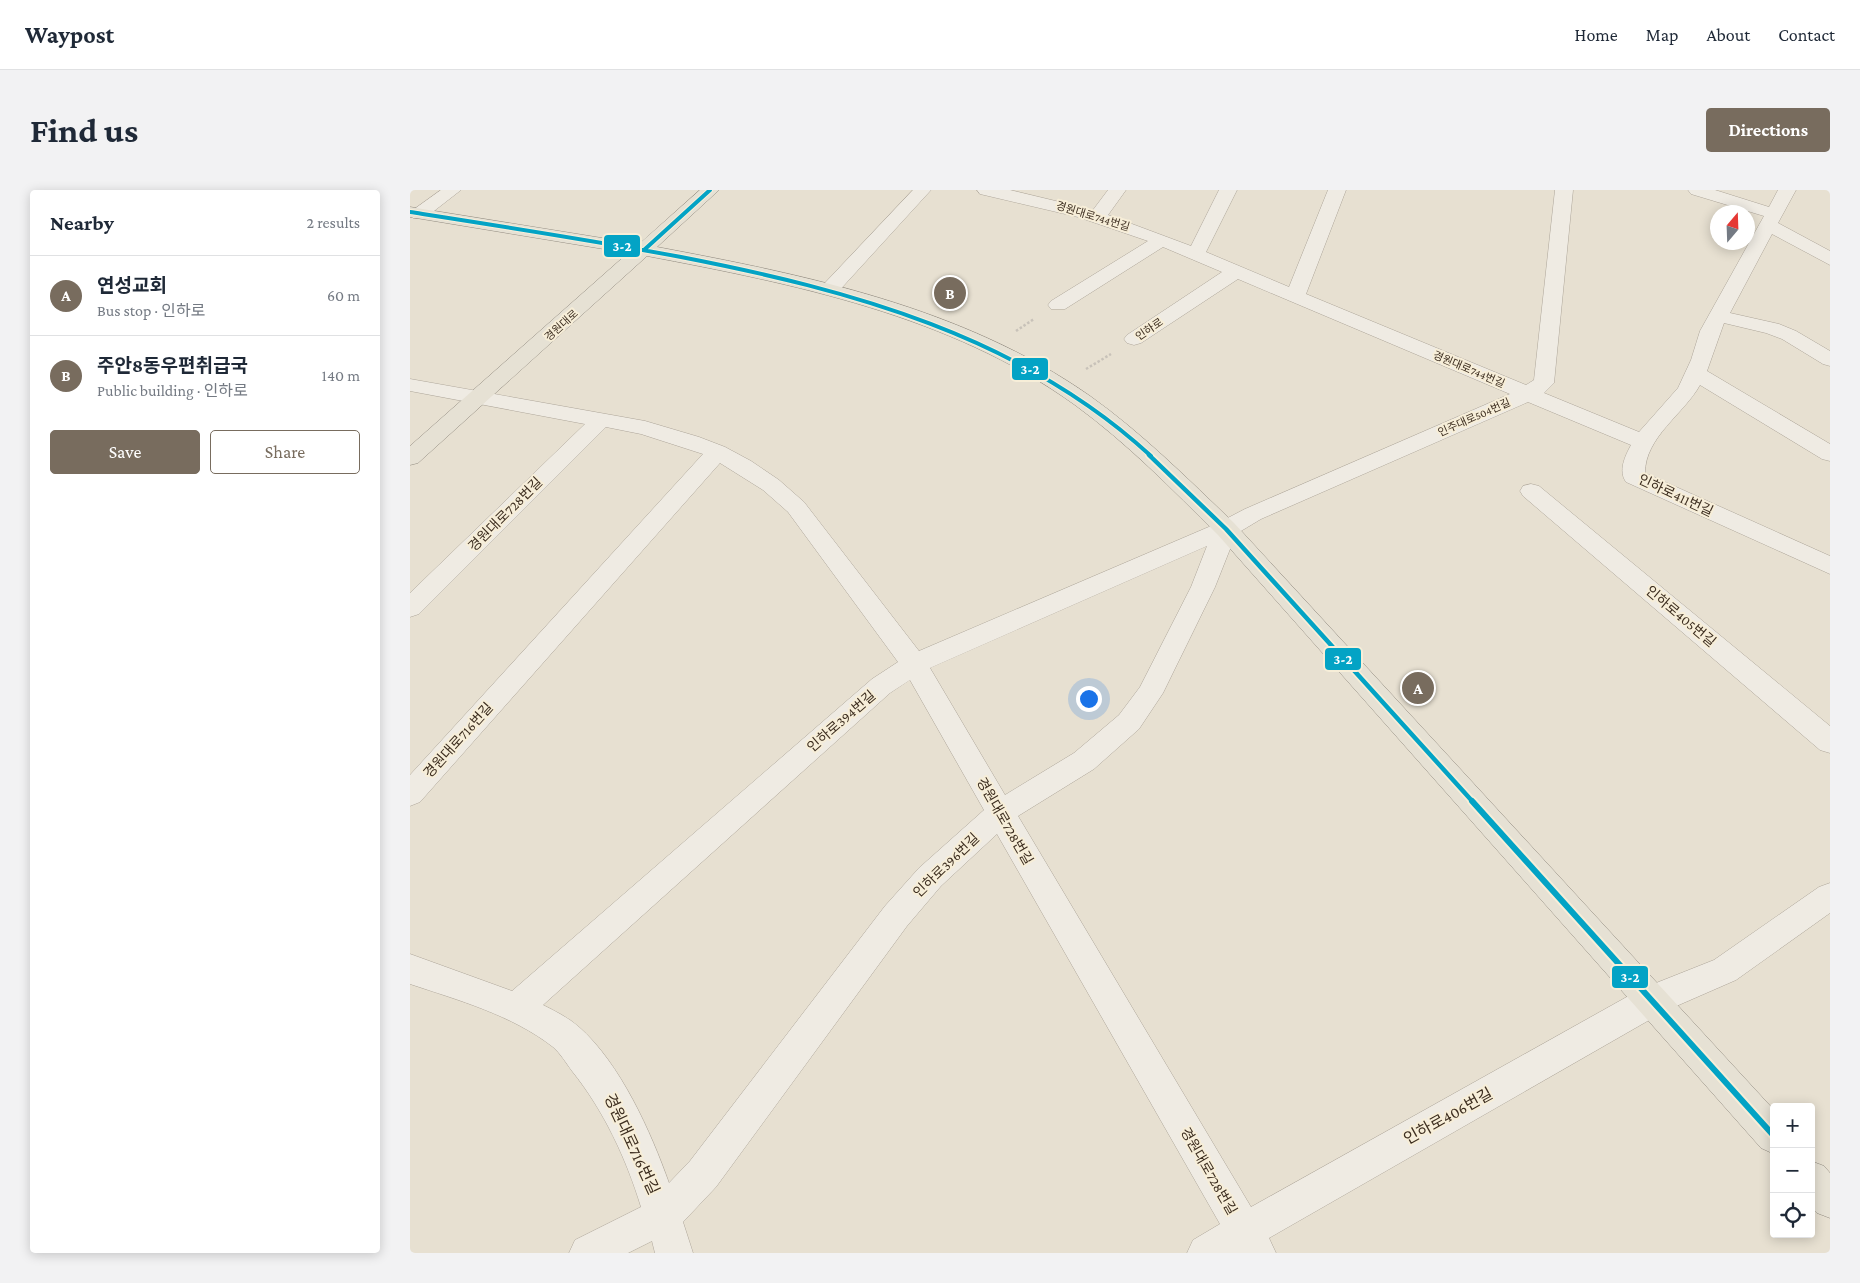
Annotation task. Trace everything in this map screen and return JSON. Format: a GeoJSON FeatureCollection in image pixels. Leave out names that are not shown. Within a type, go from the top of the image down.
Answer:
{"type":"FeatureCollection","features":[{"type":"Feature","properties":{"kind":"main road","name":"경원대로"},"geometry":{"type":"LineString","coordinates":[[410,458],[480,398],[710,190]]}},
{"type":"Feature","properties":{"kind":"main road"},"geometry":{"type":"LineString","coordinates":[[414,213],[644,250],[830,289],[891,307],[989,347],[1060,386],[1113,426],[1166,470],[1226,529],[1770,1132]]}},
{"type":"Feature","properties":{"kind":"main road"},"geometry":{"type":"LineString","coordinates":[[1815,1183],[1830,1200]]}},
{"type":"Feature","properties":{"kind":"lane"},"geometry":{"type":"LineString","coordinates":[[414,213],[452,190]]}},
{"type":"Feature","properties":{"kind":"lane"},"geometry":{"type":"LineString","coordinates":[[830,289],[922,190]]}},
{"type":"Feature","properties":{"kind":"lane","name":"경원대로744번길"},"geometry":{"type":"LineString","coordinates":[[986,190],[1098,216],[1162,240],[1643,442]]}},
{"type":"Feature","properties":{"kind":"lane"},"geometry":{"type":"LineString","coordinates":[[1098,216],[1117,190]]}},
{"type":"Feature","properties":{"kind":"lane"},"geometry":{"type":"LineString","coordinates":[[1196,254],[1228,190]]}},
{"type":"Feature","properties":{"kind":"lane"},"geometry":{"type":"LineString","coordinates":[[1295,296],[1337,190]]}},
{"type":"Feature","properties":{"kind":"lane","name":"인주대로504번길"},"geometry":{"type":"LineString","coordinates":[[1226,529],[1253,514],[1528,394],[1544,383],[1564,190]]}},
{"type":"Feature","properties":{"kind":"lane"},"geometry":{"type":"LineString","coordinates":[[1697,190],[1772,219],[1830,259]]}},
{"type":"Feature","properties":{"kind":"lane","name":"인하로411번길"},"geometry":{"type":"LineString","coordinates":[[1787,190],[1710,330],[1705,355],[1688,389],[1643,442],[1632,469],[1634,477],[1830,566]]}},
{"type":"Feature","properties":{"kind":"lane"},"geometry":{"type":"LineString","coordinates":[[1058,305],[1162,240]]}},
{"type":"Feature","properties":{"kind":"lane","name":"인하로"},"geometry":{"type":"LineString","coordinates":[[1134,339],[1236,271]]}},
{"type":"Feature","properties":{"kind":"lane"},"geometry":{"type":"LineString","coordinates":[[1719,316],[1772,328],[1789,335],[1830,360]]}},
{"type":"Feature","properties":{"kind":"lane"},"geometry":{"type":"LineString","coordinates":[[1696,373],[1830,454]]}},
{"type":"Feature","properties":{"kind":"lane","name":"경원대로728번길"},"geometry":{"type":"LineString","coordinates":[[410,385],[645,428],[717,452],[771,485],[796,507],[914,664],[1250,1242]]}},
{"type":"Feature","properties":{"kind":"lane","name":"경원대로728번길"},"geometry":{"type":"LineString","coordinates":[[410,608],[601,420]]}},
{"type":"Feature","properties":{"kind":"lane","name":"경원대로716번길"},"geometry":{"type":"LineString","coordinates":[[410,794],[717,452]]}},
{"type":"Feature","properties":{"kind":"lane","name":"인하로405번길"},"geometry":{"type":"LineString","coordinates":[[1531,491],[1830,742]]}},
{"type":"Feature","properties":{"kind":"lane","name":"인하로394번길"},"geometry":{"type":"LineString","coordinates":[[517,1007],[882,686],[914,664],[1044,606],[1226,529]]}},
{"type":"Feature","properties":{"kind":"lane","name":"인하로396번길"},"geometry":{"type":"LineString","coordinates":[[588,1253],[664,1215],[703,1174],[902,910],[930,877],[1000,813],[1084,761],[1129,722],[1150,693],[1203,587],[1226,529]]}},
{"type":"Feature","properties":{"kind":"lane"},"geometry":{"type":"LineString","coordinates":[[1653,1000],[1725,970],[1830,896]]}},
{"type":"Feature","properties":{"kind":"lane","name":"경원대로716번길"},"geometry":{"type":"LineString","coordinates":[[410,970],[517,1007],[565,1036],[598,1074],[626,1124],[664,1215],[674,1253]]}},
{"type":"Feature","properties":{"kind":"lane","name":"인하로406번길"},"geometry":{"type":"LineString","coordinates":[[1206,1253],[1250,1242],[1653,1000]]}},
{"type":"Feature","properties":{"kind":"path"},"geometry":{"type":"LineString","coordinates":[[989,347],[1058,305]]}},
{"type":"Feature","properties":{"kind":"path","name":"인하로"},"geometry":{"type":"LineString","coordinates":[[1060,386],[1134,339]]}},
{"type":"Feature","properties":{"kind":"transit line","name":"3-2"},"geometry":{"type":"LineString","coordinates":[[644,250],[710,190]]}},
{"type":"Feature","properties":{"kind":"transit line","name":"3-2"},"geometry":{"type":"LineString","coordinates":[[410,212],[663,254],[793,281],[839,293],[930,322],[974,340],[1017,361],[1082,400],[1147,452],[1226,529],[1770,1132]]}},
{"type":"Feature","properties":{"kind":"place","name":"주안8동우편취급국"},"geometry":{"type":"Point","coordinates":[950,293]}},
{"type":"Feature","properties":{"kind":"place","name":"연성교회"},"geometry":{"type":"Point","coordinates":[1418,688]}}]}
